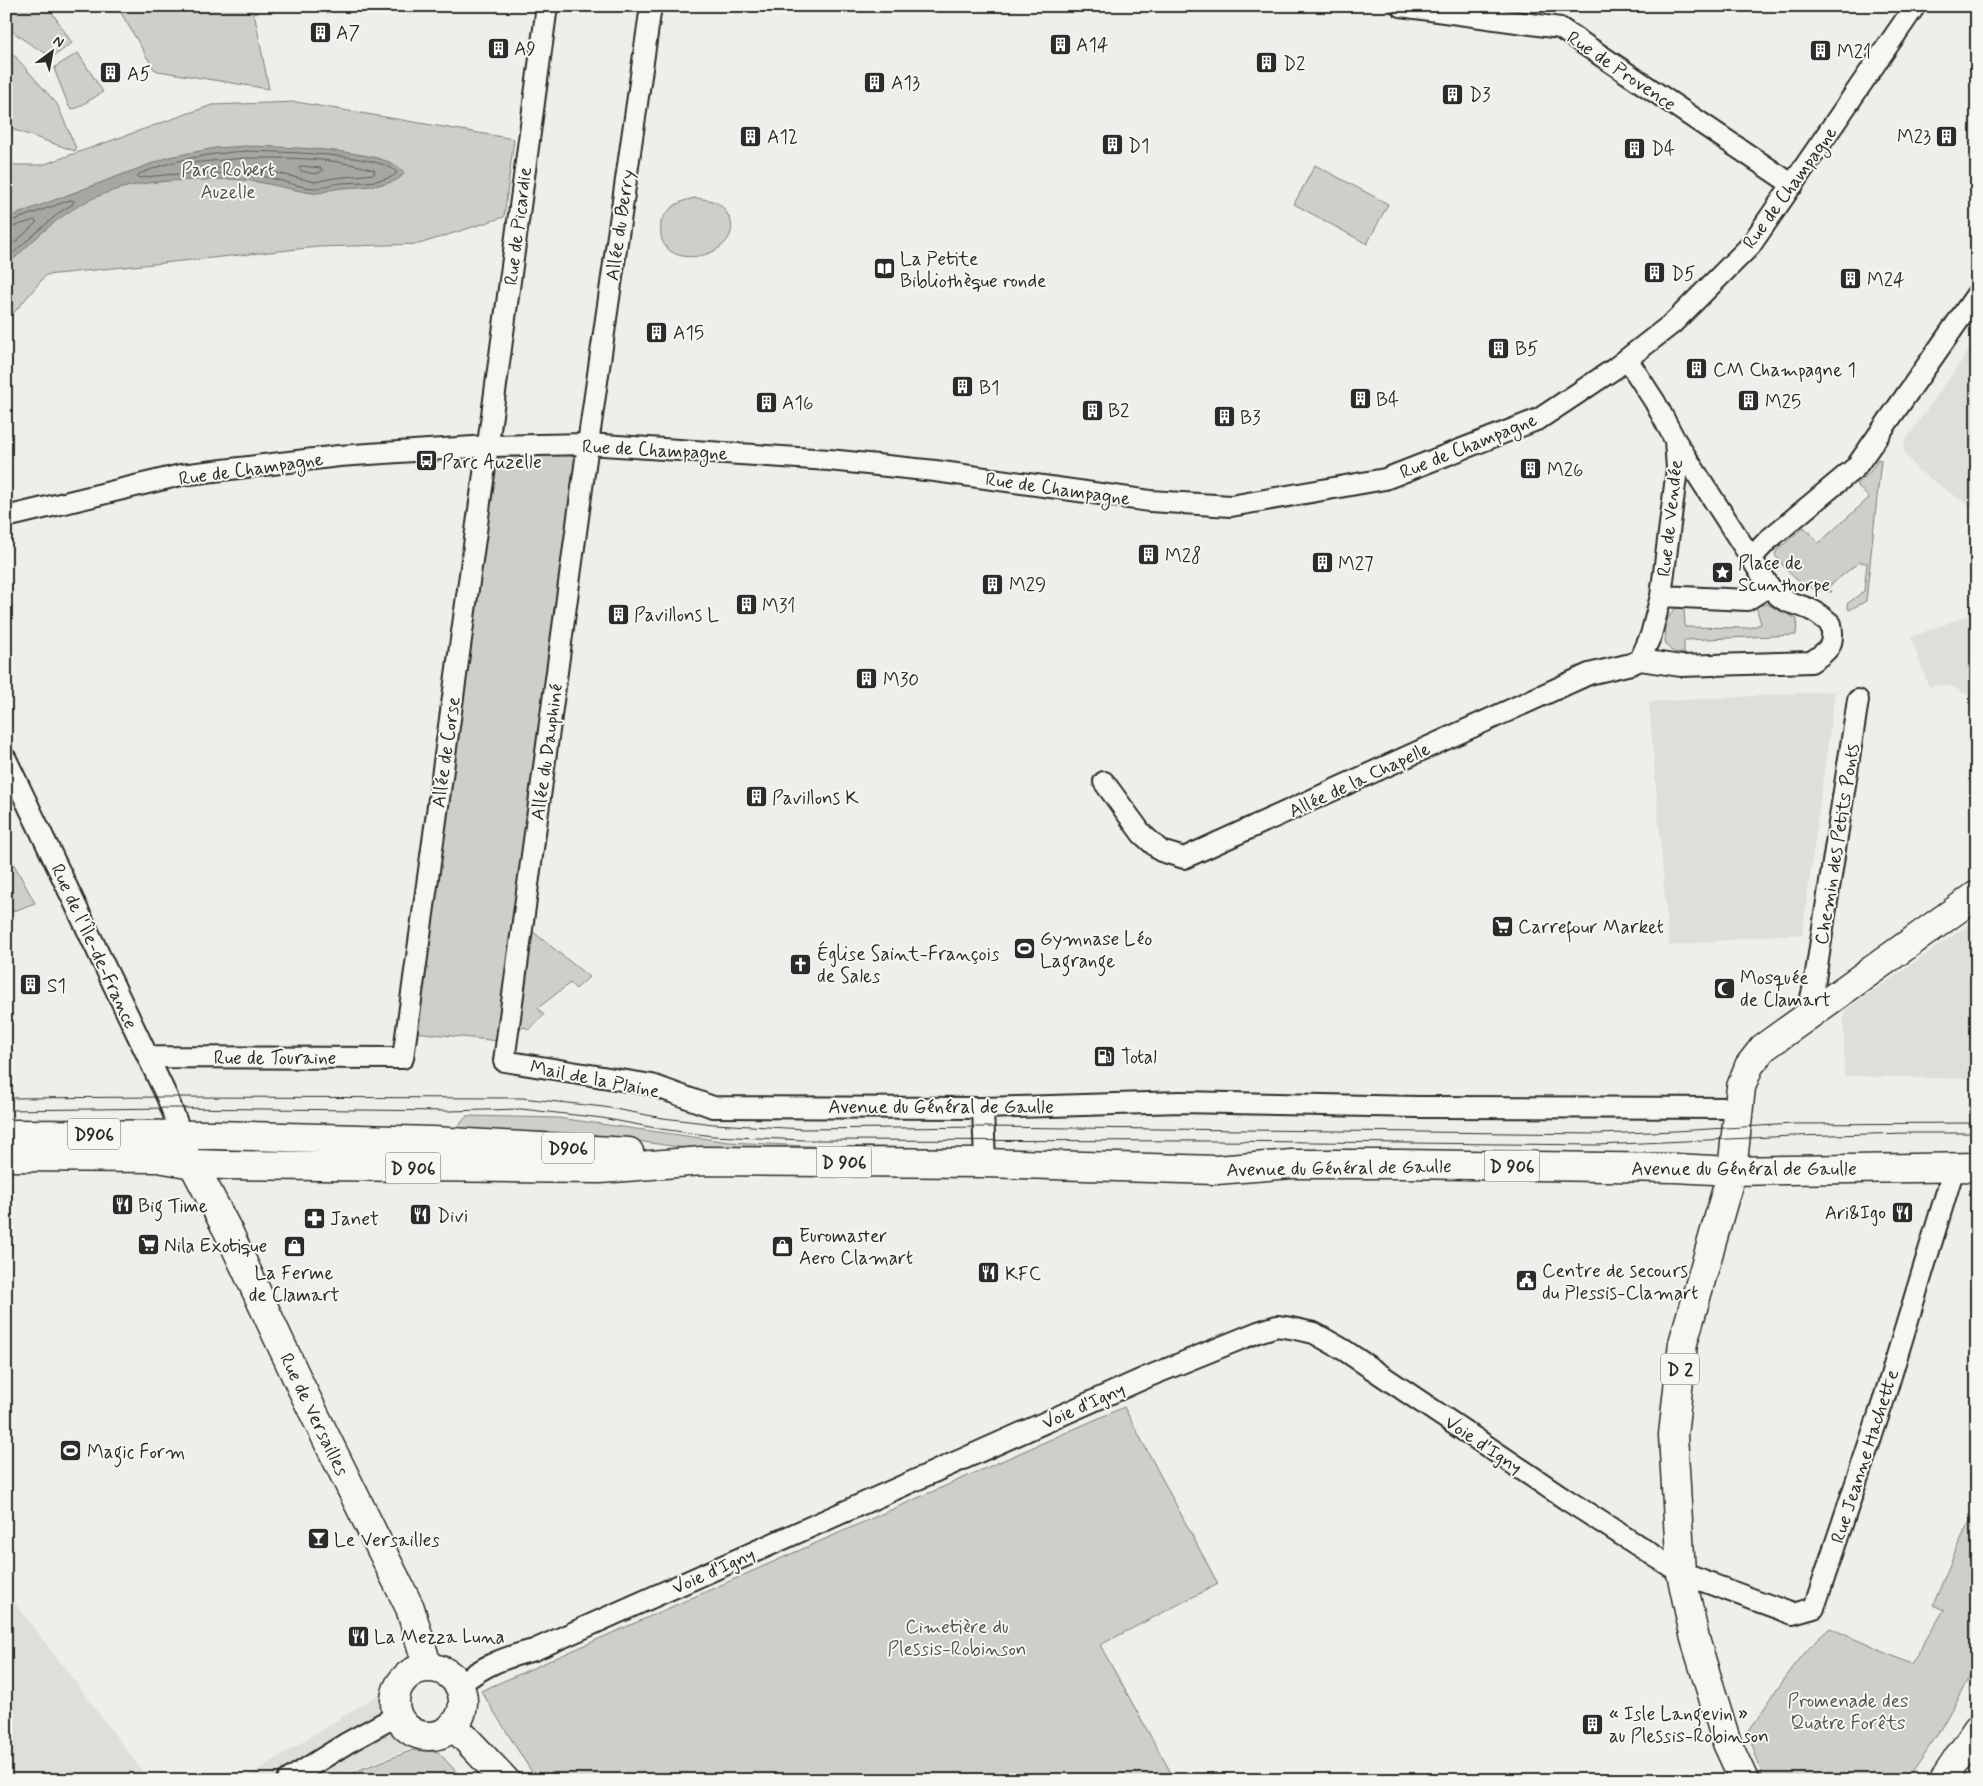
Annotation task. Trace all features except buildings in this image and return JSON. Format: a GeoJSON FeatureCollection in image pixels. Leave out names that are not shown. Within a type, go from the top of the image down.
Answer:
{"type":"FeatureCollection","features":[{"type":"Feature","properties":{"kind":"main road"},"geometry":{"type":"LineString","coordinates":[[1732,1171],[1741,1087],[1749,1066],[1763,1048],[1977,894]]}},
{"type":"Feature","properties":{"kind":"main road","name":"Avenue du Général de Gaulle"},"geometry":{"type":"LineString","coordinates":[[6,1134],[181,1134],[433,1141],[617,1151],[702,1161]]}},
{"type":"Feature","properties":{"kind":"main road","name":"Avenue du Général de Gaulle"},"geometry":{"type":"LineString","coordinates":[[6,1157],[158,1158],[193,1164],[451,1169],[600,1169],[702,1161],[985,1163],[1208,1170],[1292,1164],[1676,1168],[1732,1171],[1966,1167]]}},
{"type":"Feature","properties":{"kind":"main road","name":"Rue de Versailles"},"geometry":{"type":"LineString","coordinates":[[193,1164],[229,1233],[302,1389],[410,1608],[428,1668]]}},
{"type":"Feature","properties":{"kind":"main road","name":"D 2"},"geometry":{"type":"LineString","coordinates":[[1732,1171],[1683,1342],[1673,1435],[1681,1573],[1698,1648],[1727,1743],[1744,1780]]}},
{"type":"Feature","properties":{"kind":"main road"},"geometry":{"type":"LineString","coordinates":[[428,1668],[446,1672],[459,1685],[463,1706],[460,1716],[444,1732],[434,1735],[423,1735],[412,1732],[398,1715],[394,1705],[395,1693],[400,1683],[412,1672],[428,1668]]}},
{"type":"Feature","properties":{"kind":"main road"},"geometry":{"type":"LineString","coordinates":[[453,1725],[504,1780]]}},
{"type":"Feature","properties":{"kind":"main road"},"geometry":{"type":"LineString","coordinates":[[1943,1780],[1977,1729]]}},
{"type":"Feature","properties":{"kind":"street","name":"Rue de Picardie"},"geometry":{"type":"LineString","coordinates":[[488,446],[546,6]]}},
{"type":"Feature","properties":{"kind":"street","name":"Allée du Berry"},"geometry":{"type":"LineString","coordinates":[[588,444],[651,6]]}},
{"type":"Feature","properties":{"kind":"street","name":"Rue de Provence"},"geometry":{"type":"LineString","coordinates":[[1401,6],[1560,28],[1792,185]]}},
{"type":"Feature","properties":{"kind":"street","name":"Rue de Champagne"},"geometry":{"type":"LineString","coordinates":[[6,517],[182,475],[339,456],[488,446],[588,444],[829,460],[935,471],[1150,501],[1231,506],[1385,479],[1539,419],[1627,359],[1673,323],[1750,246],[1915,6]]}},
{"type":"Feature","properties":{"kind":"street"},"geometry":{"type":"LineString","coordinates":[[1752,557],[1768,540],[1856,467],[1977,294]]}},
{"type":"Feature","properties":{"kind":"street","name":"Rue de Vendée"},"geometry":{"type":"LineString","coordinates":[[1627,359],[1655,402],[1675,440],[1770,586]]}},
{"type":"Feature","properties":{"kind":"street","name":"Rue de Vendée"},"geometry":{"type":"LineString","coordinates":[[1661,596],[1677,469],[1675,440]]}},
{"type":"Feature","properties":{"kind":"street","name":"Allée du Dauphiné"},"geometry":{"type":"LineString","coordinates":[[504,1061],[588,444]]}},
{"type":"Feature","properties":{"kind":"street","name":"Allée de Corse"},"geometry":{"type":"LineString","coordinates":[[403,1058],[488,446]]}},
{"type":"Feature","properties":{"kind":"street"},"geometry":{"type":"LineString","coordinates":[[1770,586],[1776,594],[1791,604],[1814,611],[1831,624],[1833,638],[1828,650],[1811,662],[1681,666],[1640,660],[1651,636],[1661,596],[1747,600],[1770,586]]}},
{"type":"Feature","properties":{"kind":"street","name":"Allée de la Chapelle"},"geometry":{"type":"LineString","coordinates":[[1104,782],[1142,834],[1162,851],[1184,858],[1589,674],[1632,664],[1640,660]]}},
{"type":"Feature","properties":{"kind":"street","name":"Chemin des Petits Ponts"},"geometry":{"type":"LineString","coordinates":[[1806,1017],[1815,976],[1858,700]]}},
{"type":"Feature","properties":{"kind":"street","name":"Rue de l'Île-de-France"},"geometry":{"type":"LineString","coordinates":[[6,759],[172,1108],[181,1134]]}},
{"type":"Feature","properties":{"kind":"street","name":"Rue de Touraine"},"geometry":{"type":"LineString","coordinates":[[148,1057],[403,1058]]}},
{"type":"Feature","properties":{"kind":"street","name":"Mail de la Plaine"},"geometry":{"type":"LineString","coordinates":[[504,1061],[652,1085],[713,1107]]}},
{"type":"Feature","properties":{"kind":"street","name":"Avenue du Général de Gaulle"},"geometry":{"type":"LineString","coordinates":[[713,1107],[984,1108],[1180,1102],[1427,1107],[1739,1108]]}},
{"type":"Feature","properties":{"kind":"street"},"geometry":{"type":"LineString","coordinates":[[984,1108],[985,1163]]}},
{"type":"Feature","properties":{"kind":"street"},"geometry":{"type":"LineString","coordinates":[[181,1134],[193,1164]]}},
{"type":"Feature","properties":{"kind":"street","name":"Rue Jeanne Hachette"},"geometry":{"type":"LineString","coordinates":[[1681,1573],[1793,1614],[1814,1608],[1883,1402],[1966,1167]]}},
{"type":"Feature","properties":{"kind":"street","name":"Voie d'Igny"},"geometry":{"type":"LineString","coordinates":[[459,1685],[480,1669],[507,1656],[534,1650],[1147,1377],[1258,1332],[1278,1326],[1314,1333],[1344,1350],[1567,1500],[1681,1573]]}},
{"type":"Feature","properties":{"kind":"street"},"geometry":{"type":"LineString","coordinates":[[288,1780],[347,1742],[398,1715]]}},
{"type":"Feature","properties":{"kind":"shaded area"},"geometry":{"type":"Polygon","coordinates":[[[1977,339],[1977,511],[1916,469],[1904,451],[1905,441],[1977,339]]]}},
{"type":"Feature","properties":{"kind":"shaded area"},"geometry":{"type":"Polygon","coordinates":[[[1977,612],[1977,700],[1951,686],[1939,685],[1929,687],[1911,637],[1977,612]]]}},
{"type":"Feature","properties":{"kind":"shaded area"},"geometry":{"type":"Polygon","coordinates":[[[1835,691],[1802,935],[1778,935],[1669,946],[1649,702],[1835,691]]]}},
{"type":"Feature","properties":{"kind":"shaded area"},"geometry":{"type":"Polygon","coordinates":[[[1977,919],[1977,1079],[1844,1076],[1844,1011],[1977,919]]]}},
{"type":"Feature","properties":{"kind":"shaded area"},"geometry":{"type":"Polygon","coordinates":[[[6,1592],[73,1679],[149,1780],[6,1780],[6,1592]]]}},
{"type":"Feature","properties":{"kind":"shaded area"},"geometry":{"type":"Polygon","coordinates":[[[387,1689],[412,1748],[353,1770],[338,1780],[242,1780],[387,1689]]]}},
{"type":"Feature","properties":{"kind":"green space"},"geometry":{"type":"Polygon","coordinates":[[[6,6],[48,6],[72,43],[54,56],[37,48],[22,39],[8,26],[6,6]]]}},
{"type":"Feature","properties":{"kind":"green space"},"geometry":{"type":"Polygon","coordinates":[[[117,6],[249,6],[255,18],[269,89],[154,69],[117,6]]]}},
{"type":"Feature","properties":{"kind":"green space"},"geometry":{"type":"Polygon","coordinates":[[[6,51],[13,54],[57,104],[76,148],[75,151],[6,127],[6,51]]]}},
{"type":"Feature","properties":{"kind":"green space"},"geometry":{"type":"Polygon","coordinates":[[[78,53],[103,92],[73,109],[69,107],[55,67],[78,53]]]}},
{"type":"Feature","properties":{"kind":"green space","name":"Parc Robert Auzelle"},"geometry":{"type":"Polygon","coordinates":[[[296,102],[514,139],[504,217],[419,244],[318,247],[46,275],[6,322],[6,165],[42,165],[212,105],[296,102]]]}},
{"type":"Feature","properties":{"kind":"green space"},"geometry":{"type":"Polygon","coordinates":[[[1315,165],[1388,204],[1367,244],[1294,204],[1315,165]]]}},
{"type":"Feature","properties":{"kind":"green space"},"geometry":{"type":"Polygon","coordinates":[[[695,198],[719,204],[729,217],[732,229],[728,240],[719,248],[707,254],[693,257],[680,256],[669,250],[662,240],[661,221],[675,205],[695,198]]]}},
{"type":"Feature","properties":{"kind":"green space"},"geometry":{"type":"Polygon","coordinates":[[[498,451],[582,456],[499,1041],[414,1032],[498,451]]]}},
{"type":"Feature","properties":{"kind":"green space"},"geometry":{"type":"Polygon","coordinates":[[[1878,459],[1881,460],[1866,601],[1849,610],[1847,604],[1864,591],[1867,563],[1859,562],[1828,587],[1832,592],[1805,585],[1787,570],[1775,555],[1777,550],[1804,527],[1819,543],[1869,498],[1856,484],[1870,472],[1878,459]]]}},
{"type":"Feature","properties":{"kind":"green space"},"geometry":{"type":"Polygon","coordinates":[[[1767,604],[1797,619],[1796,635],[1684,640],[1684,653],[1672,651],[1665,641],[1667,620],[1676,607],[1684,607],[1685,627],[1749,628],[1761,624],[1756,606],[1767,604]]]}},
{"type":"Feature","properties":{"kind":"green space"},"geometry":{"type":"Polygon","coordinates":[[[6,850],[35,903],[6,914],[6,850]]]}},
{"type":"Feature","properties":{"kind":"green space"},"geometry":{"type":"Polygon","coordinates":[[[532,931],[589,977],[576,989],[570,983],[538,1008],[544,1015],[528,1030],[525,1027],[520,1029],[520,1020],[532,931]]]}},
{"type":"Feature","properties":{"kind":"green space"},"geometry":{"type":"Polygon","coordinates":[[[467,1116],[558,1118],[729,1142],[807,1146],[951,1148],[950,1153],[706,1151],[595,1135],[554,1132],[464,1132],[459,1129],[460,1124],[467,1116]]]}},
{"type":"Feature","properties":{"kind":"green space","name":"Cimetière du Plessis-Robinson"},"geometry":{"type":"Polygon","coordinates":[[[1124,1407],[1218,1584],[1100,1645],[1175,1780],[539,1780],[533,1774],[481,1691],[1124,1407]]]}},
{"type":"Feature","properties":{"kind":"green space","name":"Promenade des Quatre Forêts"},"geometry":{"type":"Polygon","coordinates":[[[1977,1507],[1977,1664],[1936,1737],[1906,1780],[1764,1780],[1748,1732],[1806,1651],[1830,1628],[1911,1664],[1944,1610],[1933,1605],[1959,1543],[1977,1507]]]}},
{"type":"Feature","properties":{"kind":"green space"},"geometry":{"type":"Polygon","coordinates":[[[413,1750],[438,1752],[464,1780],[343,1780],[356,1771],[413,1750]]]}},
{"type":"Feature","properties":{"kind":"water"},"geometry":{"type":"Polygon","coordinates":[[[246,146],[305,148],[356,154],[378,158],[395,165],[404,173],[392,182],[316,193],[260,182],[233,179],[167,181],[131,186],[96,197],[80,205],[48,227],[6,266],[6,219],[9,217],[169,157],[215,148],[246,146]]]}},
{"type":"Feature","properties":{"kind":"tram line"},"geometry":{"type":"LineString","coordinates":[[6,1098],[522,1098],[604,1107],[663,1118],[714,1124],[804,1129],[984,1127],[1598,1134],[1793,1124],[1977,1123]]}},
{"type":"Feature","properties":{"kind":"tram line"},"geometry":{"type":"LineString","coordinates":[[6,1110],[172,1108],[450,1111],[521,1109],[602,1118],[713,1136],[804,1140],[1217,1141],[1598,1145],[1794,1136],[1977,1133]]}},
{"type":"Feature","properties":{"kind":"tram line"},"geometry":{"type":"LineString","coordinates":[[1969,1780],[1977,1768]]}},
{"type":"Feature","properties":{"kind":"place","name":"A7"},"geometry":{"type":"Point","coordinates":[320,32]}},
{"type":"Feature","properties":{"kind":"place","name":"A14"},"geometry":{"type":"Point","coordinates":[1060,44]}},
{"type":"Feature","properties":{"kind":"place","name":"A9"},"geometry":{"type":"Point","coordinates":[498,48]}},
{"type":"Feature","properties":{"kind":"place","name":"M21"},"geometry":{"type":"Point","coordinates":[1821,51]}},
{"type":"Feature","properties":{"kind":"place","name":"D2"},"geometry":{"type":"Point","coordinates":[1267,63]}},
{"type":"Feature","properties":{"kind":"place","name":"A5"},"geometry":{"type":"Point","coordinates":[111,73]}},
{"type":"Feature","properties":{"kind":"place","name":"A13"},"geometry":{"type":"Point","coordinates":[875,82]}},
{"type":"Feature","properties":{"kind":"place","name":"D3"},"geometry":{"type":"Point","coordinates":[1453,94]}},
{"type":"Feature","properties":{"kind":"place","name":"A12"},"geometry":{"type":"Point","coordinates":[751,136]}},
{"type":"Feature","properties":{"kind":"place","name":"M23"},"geometry":{"type":"Point","coordinates":[1947,136]}},
{"type":"Feature","properties":{"kind":"place","name":"D1"},"geometry":{"type":"Point","coordinates":[1112,145]}},
{"type":"Feature","properties":{"kind":"place","name":"D4"},"geometry":{"type":"Point","coordinates":[1635,148]}},
{"type":"Feature","properties":{"kind":"place","name":"La Petite Bibliothèque ronde"},"geometry":{"type":"Point","coordinates":[884,269]}},
{"type":"Feature","properties":{"kind":"place","name":"D5"},"geometry":{"type":"Point","coordinates":[1655,273]}},
{"type":"Feature","properties":{"kind":"place","name":"M24"},"geometry":{"type":"Point","coordinates":[1851,279]}},
{"type":"Feature","properties":{"kind":"place","name":"A15"},"geometry":{"type":"Point","coordinates":[657,332]}},
{"type":"Feature","properties":{"kind":"place","name":"B5"},"geometry":{"type":"Point","coordinates":[1499,348]}},
{"type":"Feature","properties":{"kind":"place","name":"CM Champagne 1"},"geometry":{"type":"Point","coordinates":[1697,369]}},
{"type":"Feature","properties":{"kind":"place","name":"B1"},"geometry":{"type":"Point","coordinates":[963,387]}},
{"type":"Feature","properties":{"kind":"place","name":"B4"},"geometry":{"type":"Point","coordinates":[1360,399]}},
{"type":"Feature","properties":{"kind":"place","name":"M25"},"geometry":{"type":"Point","coordinates":[1749,401]}},
{"type":"Feature","properties":{"kind":"place","name":"A16"},"geometry":{"type":"Point","coordinates":[766,402]}},
{"type":"Feature","properties":{"kind":"place","name":"B2"},"geometry":{"type":"Point","coordinates":[1092,410]}},
{"type":"Feature","properties":{"kind":"place","name":"B3"},"geometry":{"type":"Point","coordinates":[1224,417]}},
{"type":"Feature","properties":{"kind":"place","name":"Parc Auzelle"},"geometry":{"type":"Point","coordinates":[426,461]}},
{"type":"Feature","properties":{"kind":"place","name":"M26"},"geometry":{"type":"Point","coordinates":[1531,469]}},
{"type":"Feature","properties":{"kind":"place","name":"M28"},"geometry":{"type":"Point","coordinates":[1149,555]}},
{"type":"Feature","properties":{"kind":"place","name":"M27"},"geometry":{"type":"Point","coordinates":[1322,563]}},
{"type":"Feature","properties":{"kind":"place","name":"Place de Scunthorpe"},"geometry":{"type":"Point","coordinates":[1722,573]}},
{"type":"Feature","properties":{"kind":"place","name":"M29"},"geometry":{"type":"Point","coordinates":[993,584]}},
{"type":"Feature","properties":{"kind":"place","name":"M31"},"geometry":{"type":"Point","coordinates":[746,605]}},
{"type":"Feature","properties":{"kind":"place","name":"Pavillons L"},"geometry":{"type":"Point","coordinates":[618,614]}},
{"type":"Feature","properties":{"kind":"place","name":"M30"},"geometry":{"type":"Point","coordinates":[867,679]}},
{"type":"Feature","properties":{"kind":"place","name":"Pavillons K"},"geometry":{"type":"Point","coordinates":[756,797]}},
{"type":"Feature","properties":{"kind":"place","name":"Carrefour Market"},"geometry":{"type":"Point","coordinates":[1502,926]}},
{"type":"Feature","properties":{"kind":"place","name":"Gymnase Léo Lagrange"},"geometry":{"type":"Point","coordinates":[1024,949]}},
{"type":"Feature","properties":{"kind":"place","name":"Église Saint-François de Sales"},"geometry":{"type":"Point","coordinates":[801,964]}},
{"type":"Feature","properties":{"kind":"place","name":"S1"},"geometry":{"type":"Point","coordinates":[31,985]}},
{"type":"Feature","properties":{"kind":"place","name":"Mosquée de Clamart"},"geometry":{"type":"Point","coordinates":[1724,988]}},
{"type":"Feature","properties":{"kind":"place","name":"Total"},"geometry":{"type":"Point","coordinates":[1105,1056]}},
{"type":"Feature","properties":{"kind":"place","name":"Big Time"},"geometry":{"type":"Point","coordinates":[122,1205]}},
{"type":"Feature","properties":{"kind":"place","name":"Ari&Igo"},"geometry":{"type":"Point","coordinates":[1902,1212]}},
{"type":"Feature","properties":{"kind":"place","name":"Divi"},"geometry":{"type":"Point","coordinates":[421,1215]}},
{"type":"Feature","properties":{"kind":"place","name":"Janet"},"geometry":{"type":"Point","coordinates":[314,1218]}},
{"type":"Feature","properties":{"kind":"place","name":"Nila Exotique"},"geometry":{"type":"Point","coordinates":[148,1245]}},
{"type":"Feature","properties":{"kind":"place","name":"La Ferme de Clamart"},"geometry":{"type":"Point","coordinates":[294,1246]}},
{"type":"Feature","properties":{"kind":"place","name":"Euromaster Aero Clamart"},"geometry":{"type":"Point","coordinates":[783,1246]}},
{"type":"Feature","properties":{"kind":"place","name":"KFC"},"geometry":{"type":"Point","coordinates":[989,1273]}},
{"type":"Feature","properties":{"kind":"place","name":"Centre de secours du Plessis-Clamart"},"geometry":{"type":"Point","coordinates":[1526,1281]}},
{"type":"Feature","properties":{"kind":"place","name":"Magic Form"},"geometry":{"type":"Point","coordinates":[71,1451]}},
{"type":"Feature","properties":{"kind":"place","name":"Le Versailles"},"geometry":{"type":"Point","coordinates":[318,1539]}},
{"type":"Feature","properties":{"kind":"place","name":"La Mezza Luna"},"geometry":{"type":"Point","coordinates":[358,1636]}},
{"type":"Feature","properties":{"kind":"place","name":"« Isle Langevin » au Plessis-Robinson"},"geometry":{"type":"Point","coordinates":[1593,1724]}}]}
